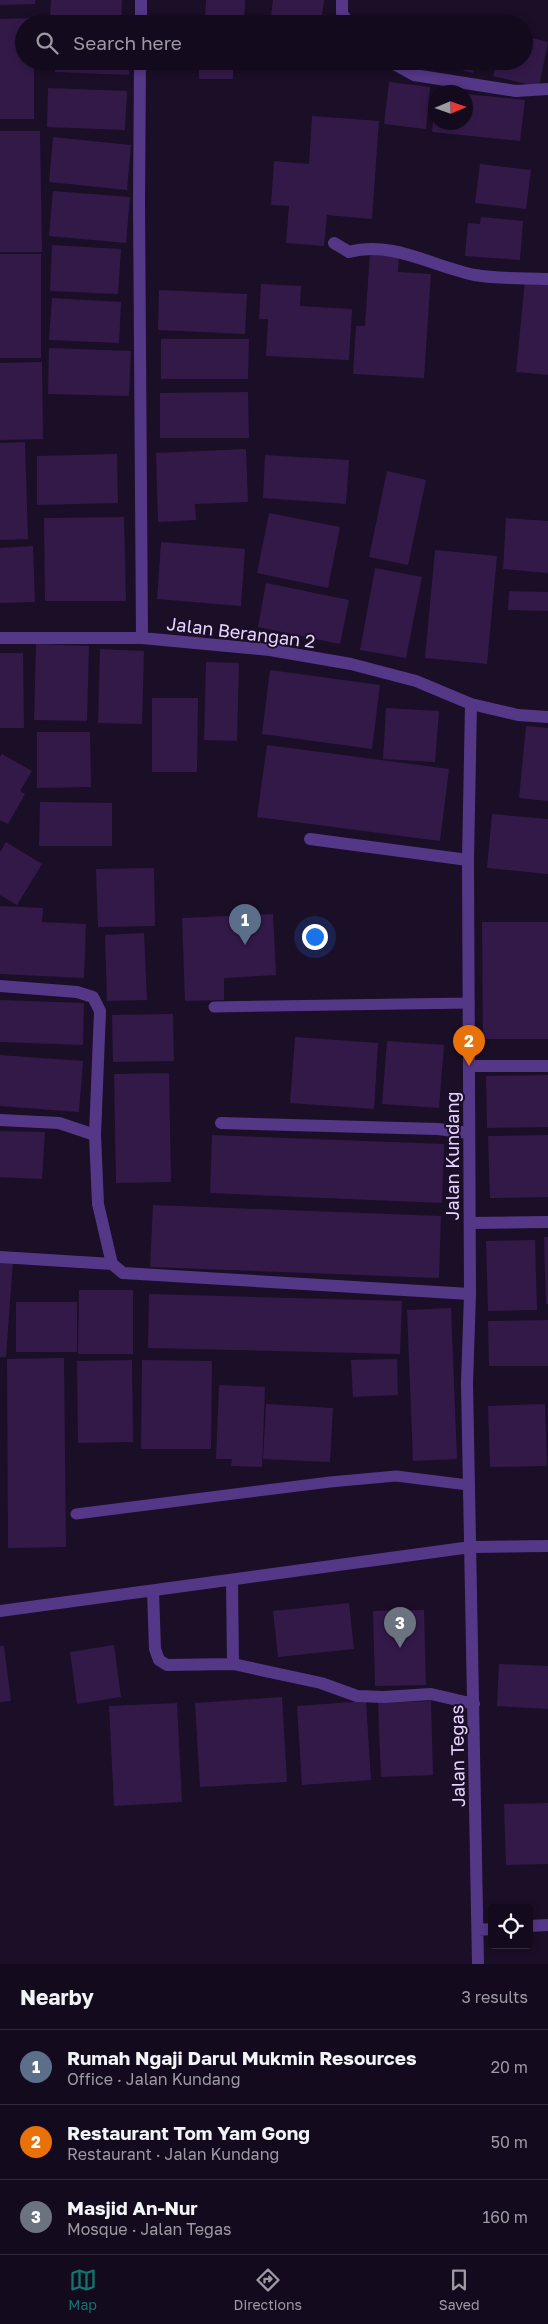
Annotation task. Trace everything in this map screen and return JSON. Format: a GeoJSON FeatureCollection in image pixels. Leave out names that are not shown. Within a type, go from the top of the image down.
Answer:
{"type":"FeatureCollection","features":[{"type":"Feature","properties":{"kind":"street"},"geometry":{"type":"LineString","coordinates":[[141,0],[141,15]]}},
{"type":"Feature","properties":{"kind":"street"},"geometry":{"type":"LineString","coordinates":[[342,0],[343,15]]}},
{"type":"Feature","properties":{"kind":"street"},"geometry":{"type":"LineString","coordinates":[[140,70],[138,203],[142,638]]}},
{"type":"Feature","properties":{"kind":"street"},"geometry":{"type":"LineString","coordinates":[[405,70],[414,75],[516,91],[548,89]]}},
{"type":"Feature","properties":{"kind":"street"},"geometry":{"type":"LineString","coordinates":[[334,242],[349,252],[363,248],[386,250],[476,275],[548,279]]}},
{"type":"Feature","properties":{"kind":"street","name":"Jalan Berangan 2"},"geometry":{"type":"LineString","coordinates":[[0,638],[142,638],[270,650],[351,664],[416,680],[471,704],[518,715],[548,717]]}},
{"type":"Feature","properties":{"kind":"street","name":"Jalan Kundang"},"geometry":{"type":"LineString","coordinates":[[470,1547],[467,1383],[470,1294],[468,860],[471,704]]}},
{"type":"Feature","properties":{"kind":"street"},"geometry":{"type":"LineString","coordinates":[[310,838],[468,860]]}},
{"type":"Feature","properties":{"kind":"street"},"geometry":{"type":"LineString","coordinates":[[0,986],[77,992],[93,996],[100,1011],[94,1135],[98,1204],[112,1264]]}},
{"type":"Feature","properties":{"kind":"street"},"geometry":{"type":"LineString","coordinates":[[469,1066],[548,1066]]}},
{"type":"Feature","properties":{"kind":"street"},"geometry":{"type":"LineString","coordinates":[[0,1120],[59,1123],[94,1135]]}},
{"type":"Feature","properties":{"kind":"street"},"geometry":{"type":"LineString","coordinates":[[221,1123],[438,1129],[469,1133]]}},
{"type":"Feature","properties":{"kind":"street"},"geometry":{"type":"LineString","coordinates":[[470,1223],[548,1222]]}},
{"type":"Feature","properties":{"kind":"street"},"geometry":{"type":"LineString","coordinates":[[0,1257],[112,1264],[123,1273],[142,1276],[470,1294]]}},
{"type":"Feature","properties":{"kind":"street"},"geometry":{"type":"LineString","coordinates":[[0,1612],[470,1547],[548,1546]]}},
{"type":"Feature","properties":{"kind":"street","name":"Jalan Tegas"},"geometry":{"type":"LineString","coordinates":[[470,1547],[478,1964]]}},
{"type":"Feature","properties":{"kind":"street"},"geometry":{"type":"LineString","coordinates":[[232,1580],[233,1664]]}},
{"type":"Feature","properties":{"kind":"street"},"geometry":{"type":"LineString","coordinates":[[153,1591],[155,1649],[159,1660],[167,1665],[233,1664],[321,1683],[357,1696],[384,1697],[431,1694],[474,1704]]}},
{"type":"Feature","properties":{"kind":"street"},"geometry":{"type":"LineString","coordinates":[[533,1926],[548,1925]]}},
{"type":"Feature","properties":{"kind":"street"},"geometry":{"type":"LineString","coordinates":[[478,1930],[488,1929]]}},
{"type":"Feature","properties":{"kind":"lane"},"geometry":{"type":"LineString","coordinates":[[214,1006],[469,1003]]}},
{"type":"Feature","properties":{"kind":"lane"},"geometry":{"type":"LineString","coordinates":[[76,1514],[330,1482],[396,1476],[468,1485]]}},
{"type":"Feature","properties":{"kind":"building"},"geometry":{"type":"Polygon","coordinates":[[[0,0],[35,0],[35,4],[0,5],[0,0]]]}},
{"type":"Feature","properties":{"kind":"building"},"geometry":{"type":"Polygon","coordinates":[[[51,0],[122,0],[121,15],[50,15],[51,0]]]}},
{"type":"Feature","properties":{"kind":"building"},"geometry":{"type":"Polygon","coordinates":[[[206,0],[245,0],[244,15],[205,15],[206,0]]]}},
{"type":"Feature","properties":{"kind":"building"},"geometry":{"type":"Polygon","coordinates":[[[273,0],[324,0],[322,15],[271,15],[273,0]]]}},
{"type":"Feature","properties":{"kind":"building"},"geometry":{"type":"Polygon","coordinates":[[[0,19],[15,19],[15,70],[34,70],[34,119],[0,119],[0,19]]]}},
{"type":"Feature","properties":{"kind":"building"},"geometry":{"type":"Polygon","coordinates":[[[533,38],[548,42],[539,87],[493,76],[495,70],[533,70],[533,38]]]}},
{"type":"Feature","properties":{"kind":"building"},"geometry":{"type":"Polygon","coordinates":[[[55,70],[129,70],[129,75],[55,72],[55,70]]]}},
{"type":"Feature","properties":{"kind":"building"},"geometry":{"type":"Polygon","coordinates":[[[199,70],[233,70],[233,79],[199,79],[199,70]]]}},
{"type":"Feature","properties":{"kind":"building"},"geometry":{"type":"Polygon","coordinates":[[[461,70],[474,70],[473,73],[461,70]]]}},
{"type":"Feature","properties":{"kind":"building"},"geometry":{"type":"Polygon","coordinates":[[[389,82],[428,87],[426,129],[384,124],[389,82]]]}},
{"type":"Feature","properties":{"kind":"building"},"geometry":{"type":"Polygon","coordinates":[[[48,88],[127,91],[125,130],[47,127],[48,88]]]}},
{"type":"Feature","properties":{"kind":"building"},"geometry":{"type":"Polygon","coordinates":[[[473,95],[525,100],[520,141],[432,132],[432,130],[473,130],[473,95]]]}},
{"type":"Feature","properties":{"kind":"building"},"geometry":{"type":"Polygon","coordinates":[[[312,116],[379,121],[372,219],[327,215],[324,246],[286,243],[289,206],[271,205],[274,161],[309,164],[312,116]]]}},
{"type":"Feature","properties":{"kind":"building"},"geometry":{"type":"Polygon","coordinates":[[[0,131],[40,131],[42,252],[0,252],[0,131]]]}},
{"type":"Feature","properties":{"kind":"building"},"geometry":{"type":"Polygon","coordinates":[[[53,137],[131,145],[127,190],[49,182],[53,137]]]}},
{"type":"Feature","properties":{"kind":"building"},"geometry":{"type":"Polygon","coordinates":[[[480,164],[531,170],[526,209],[475,203],[480,164]]]}},
{"type":"Feature","properties":{"kind":"building"},"geometry":{"type":"Polygon","coordinates":[[[53,191],[130,197],[126,243],[49,236],[53,191]]]}},
{"type":"Feature","properties":{"kind":"building"},"geometry":{"type":"Polygon","coordinates":[[[481,217],[523,221],[520,260],[465,256],[468,223],[480,224],[481,217]]]}},
{"type":"Feature","properties":{"kind":"building"},"geometry":{"type":"Polygon","coordinates":[[[52,245],[121,249],[118,294],[50,291],[52,245]]]}},
{"type":"Feature","properties":{"kind":"building"},"geometry":{"type":"Polygon","coordinates":[[[370,253],[399,255],[398,272],[431,274],[424,378],[353,374],[356,326],[365,326],[370,253]]]}},
{"type":"Feature","properties":{"kind":"building"},"geometry":{"type":"Polygon","coordinates":[[[0,254],[41,254],[41,358],[0,358],[0,254]]]}},
{"type":"Feature","properties":{"kind":"building"},"geometry":{"type":"Polygon","coordinates":[[[525,280],[548,283],[548,375],[516,372],[525,280]]]}},
{"type":"Feature","properties":{"kind":"building"},"geometry":{"type":"Polygon","coordinates":[[[261,284],[301,286],[300,306],[352,309],[349,360],[266,356],[268,319],[259,319],[261,284]]]}},
{"type":"Feature","properties":{"kind":"building"},"geometry":{"type":"Polygon","coordinates":[[[159,290],[247,294],[245,334],[158,330],[159,290]]]}},
{"type":"Feature","properties":{"kind":"building"},"geometry":{"type":"Polygon","coordinates":[[[52,298],[121,302],[119,343],[49,340],[52,298]]]}},
{"type":"Feature","properties":{"kind":"building"},"geometry":{"type":"Polygon","coordinates":[[[161,339],[249,339],[248,379],[161,379],[161,339]]]}},
{"type":"Feature","properties":{"kind":"building"},"geometry":{"type":"Polygon","coordinates":[[[49,348],[131,351],[129,396],[48,394],[49,348]]]}},
{"type":"Feature","properties":{"kind":"building"},"geometry":{"type":"Polygon","coordinates":[[[42,362],[43,439],[0,440],[0,363],[42,362]]]}},
{"type":"Feature","properties":{"kind":"building"},"geometry":{"type":"Polygon","coordinates":[[[248,392],[249,438],[160,438],[160,393],[248,392]]]}},
{"type":"Feature","properties":{"kind":"building"},"geometry":{"type":"Polygon","coordinates":[[[25,442],[28,539],[0,540],[0,443],[25,442]]]}},
{"type":"Feature","properties":{"kind":"building"},"geometry":{"type":"Polygon","coordinates":[[[246,449],[248,502],[195,504],[196,520],[158,522],[156,453],[246,449]]]}},
{"type":"Feature","properties":{"kind":"building"},"geometry":{"type":"Polygon","coordinates":[[[117,454],[118,503],[37,505],[37,456],[117,454]]]}},
{"type":"Feature","properties":{"kind":"building"},"geometry":{"type":"Polygon","coordinates":[[[265,455],[349,460],[346,504],[263,498],[265,455]]]}},
{"type":"Feature","properties":{"kind":"building"},"geometry":{"type":"Polygon","coordinates":[[[387,471],[426,480],[408,565],[369,557],[387,471]]]}},
{"type":"Feature","properties":{"kind":"building"},"geometry":{"type":"Polygon","coordinates":[[[269,513],[340,527],[328,588],[257,573],[269,513]]]}},
{"type":"Feature","properties":{"kind":"building"},"geometry":{"type":"Polygon","coordinates":[[[124,517],[126,601],[45,601],[44,518],[124,517]]]}},
{"type":"Feature","properties":{"kind":"building"},"geometry":{"type":"Polygon","coordinates":[[[506,518],[548,521],[548,573],[503,569],[506,518]]]}},
{"type":"Feature","properties":{"kind":"building"},"geometry":{"type":"Polygon","coordinates":[[[161,542],[245,549],[241,606],[157,599],[161,542]]]}},
{"type":"Feature","properties":{"kind":"building"},"geometry":{"type":"Polygon","coordinates":[[[33,546],[35,602],[0,603],[0,548],[33,546]]]}},
{"type":"Feature","properties":{"kind":"building"},"geometry":{"type":"Polygon","coordinates":[[[435,550],[497,556],[487,664],[425,658],[435,550]]]}},
{"type":"Feature","properties":{"kind":"building"},"geometry":{"type":"Polygon","coordinates":[[[375,568],[422,577],[406,658],[360,650],[375,568]]]}},
{"type":"Feature","properties":{"kind":"building"},"geometry":{"type":"Polygon","coordinates":[[[266,583],[349,600],[340,644],[258,627],[266,583]]]}},
{"type":"Feature","properties":{"kind":"building"},"geometry":{"type":"Polygon","coordinates":[[[509,591],[548,592],[548,611],[508,610],[509,591]]]}},
{"type":"Feature","properties":{"kind":"building"},"geometry":{"type":"Polygon","coordinates":[[[36,644],[89,646],[87,721],[34,720],[36,644]]]}},
{"type":"Feature","properties":{"kind":"building"},"geometry":{"type":"Polygon","coordinates":[[[100,649],[144,651],[142,724],[98,723],[100,649]]]}},
{"type":"Feature","properties":{"kind":"building"},"geometry":{"type":"Polygon","coordinates":[[[0,653],[23,653],[24,728],[0,728],[0,653]]]}},
{"type":"Feature","properties":{"kind":"building"},"geometry":{"type":"Polygon","coordinates":[[[206,662],[239,663],[237,741],[204,740],[206,662]]]}},
{"type":"Feature","properties":{"kind":"building"},"geometry":{"type":"Polygon","coordinates":[[[270,670],[380,685],[372,749],[262,734],[270,670]]]}},
{"type":"Feature","properties":{"kind":"building"},"geometry":{"type":"Polygon","coordinates":[[[152,698],[198,698],[197,772],[152,772],[152,698]]]}},
{"type":"Feature","properties":{"kind":"building"},"geometry":{"type":"Polygon","coordinates":[[[386,708],[439,711],[435,762],[383,759],[386,708]]]}},
{"type":"Feature","properties":{"kind":"building"},"geometry":{"type":"Polygon","coordinates":[[[526,726],[548,728],[548,801],[519,798],[526,726]]]}},
{"type":"Feature","properties":{"kind":"building"},"geometry":{"type":"Polygon","coordinates":[[[37,732],[90,732],[91,787],[37,788],[37,732]]]}},
{"type":"Feature","properties":{"kind":"building"},"geometry":{"type":"Polygon","coordinates":[[[267,745],[449,769],[440,841],[257,817],[267,745]]]}},
{"type":"Feature","properties":{"kind":"building"},"geometry":{"type":"Polygon","coordinates":[[[2,754],[32,771],[20,791],[25,794],[8,824],[0,820],[0,757],[2,754]]]}},
{"type":"Feature","properties":{"kind":"building"},"geometry":{"type":"Polygon","coordinates":[[[40,802],[112,803],[112,846],[39,846],[40,802]]]}},
{"type":"Feature","properties":{"kind":"building"},"geometry":{"type":"Polygon","coordinates":[[[492,814],[548,819],[548,874],[487,868],[492,814]]]}},
{"type":"Feature","properties":{"kind":"building"},"geometry":{"type":"Polygon","coordinates":[[[6,842],[42,864],[17,905],[0,895],[0,852],[6,842]]]}},
{"type":"Feature","properties":{"kind":"building"},"geometry":{"type":"Polygon","coordinates":[[[154,868],[155,926],[98,927],[96,869],[154,868]]]}},
{"type":"Feature","properties":{"kind":"building"},"geometry":{"type":"Polygon","coordinates":[[[0,906],[43,908],[42,922],[86,924],[84,978],[0,974],[0,906]]]}},
{"type":"Feature","properties":{"kind":"building"},"geometry":{"type":"Polygon","coordinates":[[[273,914],[276,975],[224,978],[224,1000],[185,1001],[182,918],[273,914]]]}},
{"type":"Feature","properties":{"kind":"building"},"geometry":{"type":"Polygon","coordinates":[[[482,922],[548,922],[548,1039],[483,1039],[482,922]]]}},
{"type":"Feature","properties":{"kind":"building"},"geometry":{"type":"Polygon","coordinates":[[[144,933],[147,1000],[107,1001],[105,935],[144,933]]]}},
{"type":"Feature","properties":{"kind":"building"},"geometry":{"type":"Polygon","coordinates":[[[0,1000],[84,1003],[83,1045],[0,1042],[0,1000]]]}},
{"type":"Feature","properties":{"kind":"building"},"geometry":{"type":"Polygon","coordinates":[[[173,1014],[174,1061],[113,1062],[112,1015],[173,1014]]]}},
{"type":"Feature","properties":{"kind":"building"},"geometry":{"type":"Polygon","coordinates":[[[295,1037],[378,1043],[374,1109],[290,1103],[295,1037]]]}},
{"type":"Feature","properties":{"kind":"building"},"geometry":{"type":"Polygon","coordinates":[[[387,1041],[444,1045],[439,1108],[382,1104],[387,1041]]]}},
{"type":"Feature","properties":{"kind":"building"},"geometry":{"type":"Polygon","coordinates":[[[0,1055],[83,1061],[79,1112],[0,1106],[0,1055]]]}},
{"type":"Feature","properties":{"kind":"building"},"geometry":{"type":"Polygon","coordinates":[[[169,1073],[171,1182],[116,1183],[114,1074],[169,1073]]]}},
{"type":"Feature","properties":{"kind":"building"},"geometry":{"type":"Polygon","coordinates":[[[548,1075],[548,1127],[487,1128],[486,1076],[548,1075]]]}},
{"type":"Feature","properties":{"kind":"building"},"geometry":{"type":"Polygon","coordinates":[[[0,1131],[45,1132],[42,1179],[0,1177],[0,1131]]]}},
{"type":"Feature","properties":{"kind":"building"},"geometry":{"type":"Polygon","coordinates":[[[212,1135],[444,1144],[442,1203],[210,1193],[212,1135]]]}},
{"type":"Feature","properties":{"kind":"building"},"geometry":{"type":"Polygon","coordinates":[[[548,1135],[548,1197],[490,1198],[488,1136],[548,1135]]]}},
{"type":"Feature","properties":{"kind":"building"},"geometry":{"type":"Polygon","coordinates":[[[153,1205],[441,1216],[439,1278],[150,1267],[153,1205]]]}},
{"type":"Feature","properties":{"kind":"building"},"geometry":{"type":"Polygon","coordinates":[[[544,1237],[548,1237],[548,1304],[546,1304],[544,1237]]]}},
{"type":"Feature","properties":{"kind":"building"},"geometry":{"type":"Polygon","coordinates":[[[535,1240],[537,1310],[488,1311],[486,1241],[535,1240]]]}},
{"type":"Feature","properties":{"kind":"building"},"geometry":{"type":"Polygon","coordinates":[[[0,1261],[13,1261],[6,1357],[0,1357],[0,1261]]]}},
{"type":"Feature","properties":{"kind":"building"},"geometry":{"type":"Polygon","coordinates":[[[79,1290],[133,1290],[133,1354],[78,1354],[79,1290]]]}},
{"type":"Feature","properties":{"kind":"building"},"geometry":{"type":"Polygon","coordinates":[[[149,1294],[402,1301],[400,1354],[148,1348],[149,1294]]]}},
{"type":"Feature","properties":{"kind":"building"},"geometry":{"type":"Polygon","coordinates":[[[16,1302],[77,1302],[77,1352],[16,1352],[16,1302]]]}},
{"type":"Feature","properties":{"kind":"building"},"geometry":{"type":"Polygon","coordinates":[[[451,1308],[457,1459],[413,1461],[407,1310],[451,1308]]]}},
{"type":"Feature","properties":{"kind":"building"},"geometry":{"type":"Polygon","coordinates":[[[548,1320],[548,1366],[489,1366],[488,1321],[548,1320]]]}},
{"type":"Feature","properties":{"kind":"building"},"geometry":{"type":"Polygon","coordinates":[[[64,1358],[66,1547],[8,1548],[7,1359],[64,1358]]]}},
{"type":"Feature","properties":{"kind":"building"},"geometry":{"type":"Polygon","coordinates":[[[397,1359],[398,1395],[353,1397],[351,1360],[397,1359]]]}},
{"type":"Feature","properties":{"kind":"building"},"geometry":{"type":"Polygon","coordinates":[[[132,1360],[133,1442],[78,1443],[77,1361],[132,1360]]]}},
{"type":"Feature","properties":{"kind":"building"},"geometry":{"type":"Polygon","coordinates":[[[142,1360],[212,1361],[211,1449],[141,1449],[142,1360]]]}},
{"type":"Feature","properties":{"kind":"building"},"geometry":{"type":"Polygon","coordinates":[[[219,1385],[265,1387],[262,1467],[231,1466],[232,1459],[216,1459],[219,1385]]]}},
{"type":"Feature","properties":{"kind":"building"},"geometry":{"type":"Polygon","coordinates":[[[266,1404],[333,1408],[330,1462],[263,1459],[266,1404]]]}},
{"type":"Feature","properties":{"kind":"building"},"geometry":{"type":"Polygon","coordinates":[[[545,1404],[547,1466],[490,1467],[488,1406],[545,1404]]]}},
{"type":"Feature","properties":{"kind":"building"},"geometry":{"type":"Polygon","coordinates":[[[349,1603],[354,1649],[278,1657],[273,1611],[349,1603]]]}},
{"type":"Feature","properties":{"kind":"building"},"geometry":{"type":"Polygon","coordinates":[[[424,1610],[426,1685],[375,1686],[373,1611],[424,1610]]]}},
{"type":"Feature","properties":{"kind":"building"},"geometry":{"type":"Polygon","coordinates":[[[114,1645],[121,1697],[77,1704],[70,1652],[114,1645]]]}},
{"type":"Feature","properties":{"kind":"building"},"geometry":{"type":"Polygon","coordinates":[[[0,1646],[4,1646],[11,1701],[0,1702],[0,1646]]]}},
{"type":"Feature","properties":{"kind":"building"},"geometry":{"type":"Polygon","coordinates":[[[499,1664],[548,1666],[548,1709],[497,1706],[499,1664]]]}},
{"type":"Feature","properties":{"kind":"building"},"geometry":{"type":"Polygon","coordinates":[[[282,1697],[287,1782],[200,1787],[195,1703],[282,1697]]]}},
{"type":"Feature","properties":{"kind":"building"},"geometry":{"type":"Polygon","coordinates":[[[366,1701],[371,1780],[302,1785],[297,1706],[366,1701]]]}},
{"type":"Feature","properties":{"kind":"building"},"geometry":{"type":"Polygon","coordinates":[[[431,1701],[433,1775],[381,1777],[378,1703],[431,1701]]]}},
{"type":"Feature","properties":{"kind":"building"},"geometry":{"type":"Polygon","coordinates":[[[177,1703],[182,1802],[114,1806],[109,1706],[177,1703]]]}},
{"type":"Feature","properties":{"kind":"building"},"geometry":{"type":"Polygon","coordinates":[[[548,1803],[548,1864],[506,1865],[504,1804],[548,1803]]]}},
{"type":"Feature","properties":{"kind":"place","name":"Rumah Ngaji Darul Mukmin Resources"},"geometry":{"type":"Point","coordinates":[245,945]}},
{"type":"Feature","properties":{"kind":"place","name":"Restaurant Tom Yam Gong"},"geometry":{"type":"Point","coordinates":[469,1066]}},
{"type":"Feature","properties":{"kind":"place","name":"Masjid An-Nur"},"geometry":{"type":"Point","coordinates":[400,1648]}}]}
